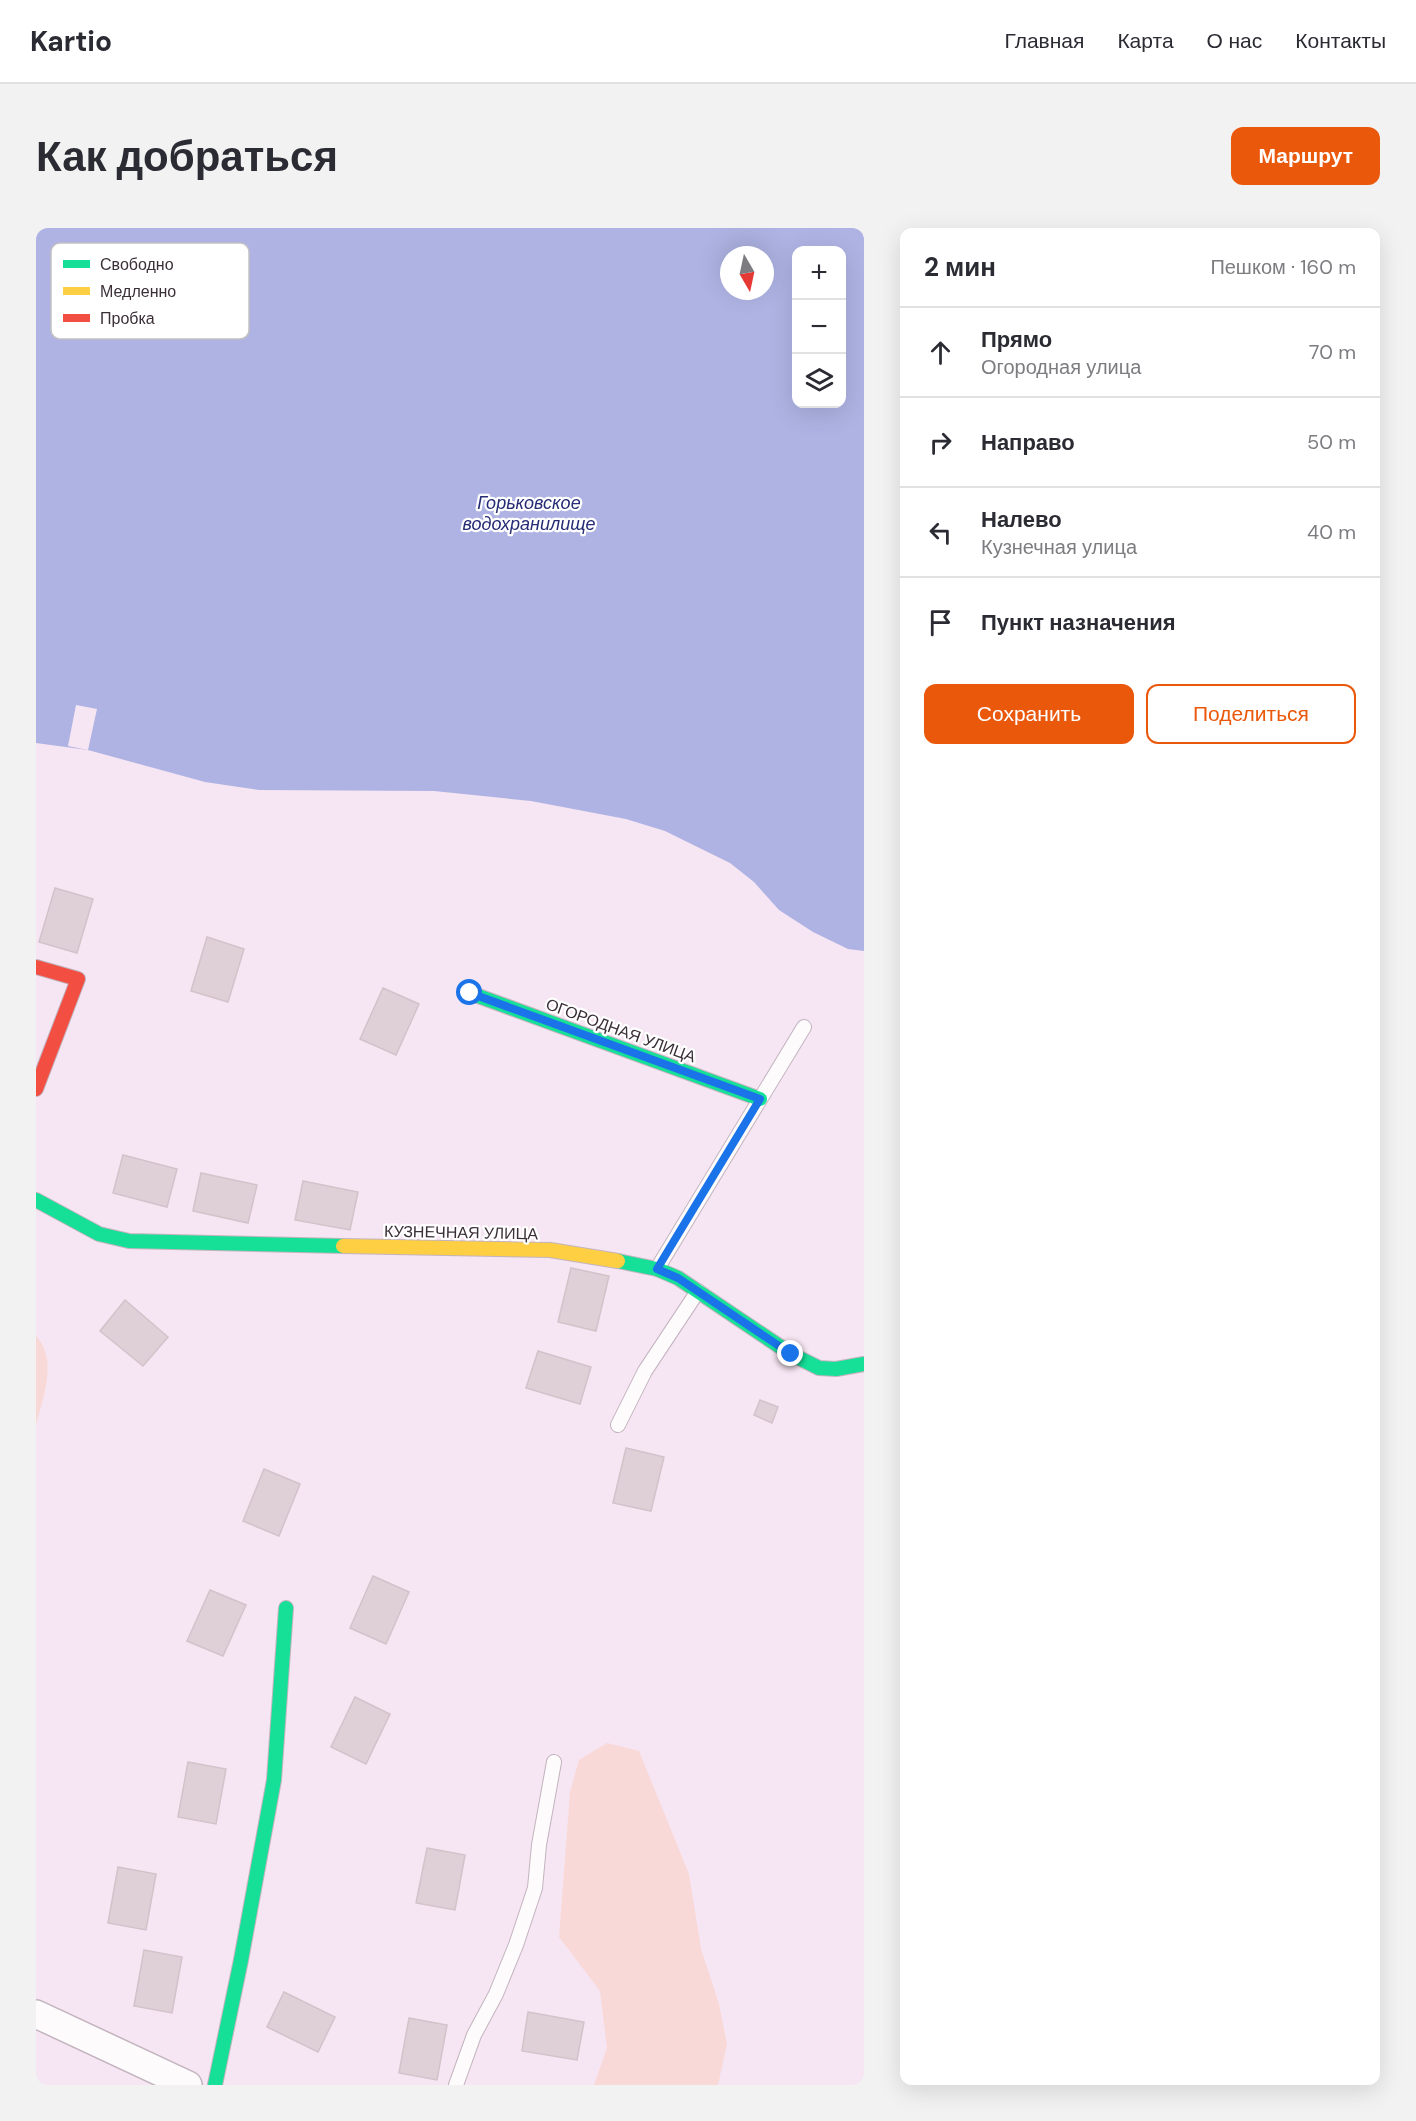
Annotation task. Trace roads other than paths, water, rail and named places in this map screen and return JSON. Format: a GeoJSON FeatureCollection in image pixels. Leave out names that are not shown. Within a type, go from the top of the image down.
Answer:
{"type":"FeatureCollection","features":[{"type":"Feature","properties":{"kind":"street"},"geometry":{"type":"LineString","coordinates":[[36,967],[78,979],[36,1089]]}},
{"type":"Feature","properties":{"kind":"street","name":"ОГОРОДНАЯ УЛИЦА"},"geometry":{"type":"LineString","coordinates":[[470,993],[760,1099]]}},
{"type":"Feature","properties":{"kind":"street","name":"КУЗНЕЧНАЯ УЛИЦА"},"geometry":{"type":"LineString","coordinates":[[36,1200],[99,1234],[129,1241],[550,1250],[657,1269],[678,1278],[791,1354],[819,1368],[836,1369],[864,1364]]}},
{"type":"Feature","properties":{"kind":"street"},"geometry":{"type":"LineString","coordinates":[[215,2085],[274,1780],[286,1608]]}},
{"type":"Feature","properties":{"kind":"street"},"geometry":{"type":"LineString","coordinates":[[36,2014],[188,2085]]}},
{"type":"Feature","properties":{"kind":"lane"},"geometry":{"type":"LineString","coordinates":[[657,1269],[804,1027]]}},
{"type":"Feature","properties":{"kind":"lane"},"geometry":{"type":"LineString","coordinates":[[618,1425],[645,1371],[698,1292]]}},
{"type":"Feature","properties":{"kind":"lane"},"geometry":{"type":"LineString","coordinates":[[456,2085],[474,2035],[496,1994],[516,1945],[535,1888],[539,1845],[554,1762]]}},
{"type":"Feature","properties":{"kind":"water","name":"Горьковское водохранилище"},"geometry":{"type":"Polygon","coordinates":[[[36,228],[864,228],[864,951],[848,949],[813,932],[779,910],[754,882],[730,863],[665,831],[626,819],[531,801],[434,791],[259,790],[205,782],[88,750],[36,743],[36,228]]]}}]}
